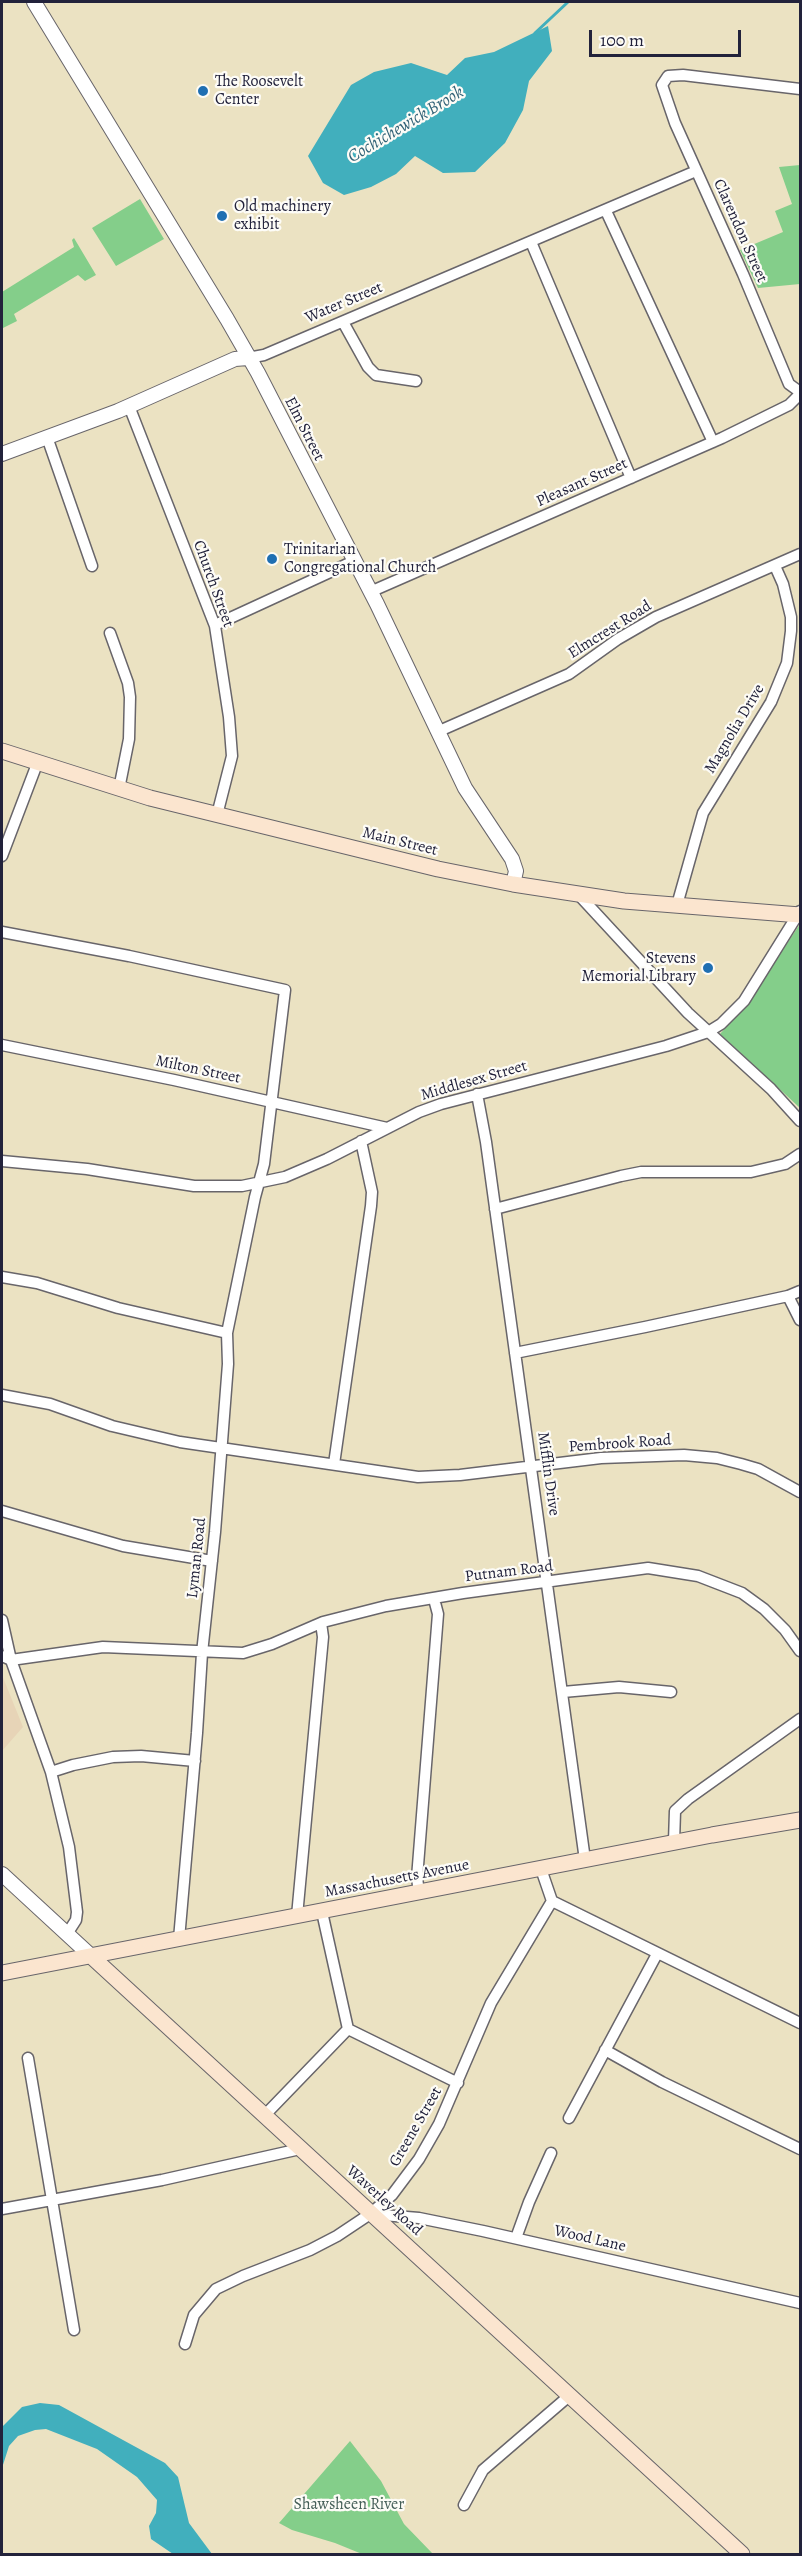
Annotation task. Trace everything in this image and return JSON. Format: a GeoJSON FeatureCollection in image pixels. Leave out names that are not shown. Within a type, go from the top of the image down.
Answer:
{"type":"FeatureCollection","features":[{"type":"Feature","properties":{"kind":"main road","name":"Main Street"},"geometry":{"type":"LineString","coordinates":[[2,751],[120,789],[218,815],[513,885],[677,905],[800,913]]}},
{"type":"Feature","properties":{"kind":"main road","name":"Massachusetts Avenue"},"geometry":{"type":"LineString","coordinates":[[2,1973],[674,1842],[801,1820]]}},
{"type":"Feature","properties":{"kind":"main road","name":"Waverley Road"},"geometry":{"type":"LineString","coordinates":[[91,1956],[742,2554]]}},
{"type":"Feature","properties":{"kind":"street","name":"Elm Street"},"geometry":{"type":"LineString","coordinates":[[34,2],[227,319],[370,592],[474,806],[512,860],[516,871],[513,885]]}},
{"type":"Feature","properties":{"kind":"street","name":"Clarendon Street"},"geometry":{"type":"LineString","coordinates":[[801,88],[683,75],[665,78],[662,85],[669,109],[743,274],[789,384],[801,393]]}},
{"type":"Feature","properties":{"kind":"street","name":"Water Street"},"geometry":{"type":"LineString","coordinates":[[2,454],[129,406],[235,359],[264,355],[696,171]]}},
{"type":"Feature","properties":{"kind":"street"},"geometry":{"type":"LineString","coordinates":[[606,211],[713,442]]}},
{"type":"Feature","properties":{"kind":"street"},"geometry":{"type":"LineString","coordinates":[[531,242],[630,478]]}},
{"type":"Feature","properties":{"kind":"street"},"geometry":{"type":"LineString","coordinates":[[343,322],[368,367],[376,375],[416,381]]}},
{"type":"Feature","properties":{"kind":"street","name":"Pleasant Street"},"geometry":{"type":"LineString","coordinates":[[370,592],[713,442],[789,405],[801,393]]}},
{"type":"Feature","properties":{"kind":"street","name":"Church Street"},"geometry":{"type":"LineString","coordinates":[[129,406],[215,624],[231,756],[218,815]]}},
{"type":"Feature","properties":{"kind":"street"},"geometry":{"type":"LineString","coordinates":[[47,437],[92,566]]}},
{"type":"Feature","properties":{"kind":"street","name":"Elmcrest Road"},"geometry":{"type":"LineString","coordinates":[[437,732],[569,674],[618,639],[656,616],[801,554]]}},
{"type":"Feature","properties":{"kind":"street"},"geometry":{"type":"LineString","coordinates":[[215,624],[354,561]]}},
{"type":"Feature","properties":{"kind":"street","name":"Magnolia Drive"},"geometry":{"type":"LineString","coordinates":[[677,905],[692,844],[703,813],[771,702],[787,663],[791,617],[783,584],[775,566]]}},
{"type":"Feature","properties":{"kind":"street"},"geometry":{"type":"LineString","coordinates":[[110,633],[128,683],[130,697],[129,739],[120,789]]}},
{"type":"Feature","properties":{"kind":"street"},"geometry":{"type":"LineString","coordinates":[[2,856],[37,764]]}},
{"type":"Feature","properties":{"kind":"street"},"geometry":{"type":"LineString","coordinates":[[578,894],[615,936],[708,1032],[771,1089],[801,1121]]}},
{"type":"Feature","properties":{"kind":"street","name":"Middlesex Street"},"geometry":{"type":"LineString","coordinates":[[2,1161],[87,1169],[194,1186],[242,1186],[298,1172],[419,1112],[477,1094],[697,1038],[721,1024],[744,1001],[800,913]]}},
{"type":"Feature","properties":{"kind":"street","name":"Lyman Road"},"geometry":{"type":"LineString","coordinates":[[2,932],[129,956],[285,990],[264,1164],[227,1333],[228,1364],[179,1939]]}},
{"type":"Feature","properties":{"kind":"street","name":"Milton Street"},"geometry":{"type":"LineString","coordinates":[[2,1045],[272,1101],[387,1128]]}},
{"type":"Feature","properties":{"kind":"street","name":"Mifflin Drive"},"geometry":{"type":"LineString","coordinates":[[477,1094],[548,1583],[585,1860]]}},
{"type":"Feature","properties":{"kind":"street"},"geometry":{"type":"LineString","coordinates":[[334,1464],[371,1206],[372,1192],[361,1141]]}},
{"type":"Feature","properties":{"kind":"street"},"geometry":{"type":"LineString","coordinates":[[495,1209],[640,1172],[751,1172],[785,1164],[801,1154]]}},
{"type":"Feature","properties":{"kind":"street"},"geometry":{"type":"LineString","coordinates":[[2,1277],[37,1283],[118,1308],[227,1333]]}},
{"type":"Feature","properties":{"kind":"street"},"geometry":{"type":"LineString","coordinates":[[515,1353],[788,1296],[801,1291]]}},
{"type":"Feature","properties":{"kind":"street"},"geometry":{"type":"LineString","coordinates":[[788,1296],[801,1320]]}},
{"type":"Feature","properties":{"kind":"street","name":"Pembrook Road"},"geometry":{"type":"LineString","coordinates":[[2,1395],[50,1404],[146,1435],[221,1449],[418,1477],[460,1475],[633,1456],[684,1455],[717,1458],[758,1469],[801,1492]]}},
{"type":"Feature","properties":{"kind":"street"},"geometry":{"type":"LineString","coordinates":[[2,1511],[123,1546],[212,1561]]}},
{"type":"Feature","properties":{"kind":"street","name":"Putnam Road"},"geometry":{"type":"LineString","coordinates":[[6,1658],[103,1647],[156,1648],[228,1654],[255,1650],[321,1623],[386,1606],[463,1593],[648,1569],[699,1576],[742,1593],[764,1609],[785,1630],[801,1651]]}},
{"type":"Feature","properties":{"kind":"street"},"geometry":{"type":"LineString","coordinates":[[419,1892],[417,1878],[438,1614],[434,1599]]}},
{"type":"Feature","properties":{"kind":"street"},"geometry":{"type":"LineString","coordinates":[[2,1620],[6,1658],[51,1772],[70,1849],[77,1912],[76,1920],[67,1934]]}},
{"type":"Feature","properties":{"kind":"street"},"geometry":{"type":"LineString","coordinates":[[297,1916],[323,1637],[321,1623]]}},
{"type":"Feature","properties":{"kind":"street"},"geometry":{"type":"LineString","coordinates":[[563,1692],[618,1687],[671,1692]]}},
{"type":"Feature","properties":{"kind":"street"},"geometry":{"type":"LineString","coordinates":[[674,1842],[675,1811],[688,1799],[801,1719]]}},
{"type":"Feature","properties":{"kind":"street"},"geometry":{"type":"LineString","coordinates":[[51,1772],[113,1757],[141,1756],[195,1761]]}},
{"type":"Feature","properties":{"kind":"street"},"geometry":{"type":"LineString","coordinates":[[541,1869],[552,1901],[801,2023]]}},
{"type":"Feature","properties":{"kind":"street","name":"Waverley Road"},"geometry":{"type":"LineString","coordinates":[[2,1875],[91,1956]]}},
{"type":"Feature","properties":{"kind":"street","name":"Greene Street"},"geometry":{"type":"LineString","coordinates":[[185,2344],[194,2315],[216,2289],[310,2250],[339,2235],[370,2214],[392,2195],[419,2159],[444,2114],[491,2003],[552,1901]]}},
{"type":"Feature","properties":{"kind":"street"},"geometry":{"type":"LineString","coordinates":[[322,1912],[348,2029]]}},
{"type":"Feature","properties":{"kind":"street"},"geometry":{"type":"LineString","coordinates":[[569,2118],[657,1954]]}},
{"type":"Feature","properties":{"kind":"street"},"geometry":{"type":"LineString","coordinates":[[348,2029],[458,2083]]}},
{"type":"Feature","properties":{"kind":"street"},"geometry":{"type":"LineString","coordinates":[[264,2116],[348,2029]]}},
{"type":"Feature","properties":{"kind":"street"},"geometry":{"type":"LineString","coordinates":[[605,2050],[662,2082],[801,2149]]}},
{"type":"Feature","properties":{"kind":"street"},"geometry":{"type":"LineString","coordinates":[[28,2058],[74,2330]]}},
{"type":"Feature","properties":{"kind":"street"},"geometry":{"type":"LineString","coordinates":[[2,2210],[168,2179],[300,2150]]}},
{"type":"Feature","properties":{"kind":"street"},"geometry":{"type":"LineString","coordinates":[[516,2238],[536,2183],[551,2153]]}},
{"type":"Feature","properties":{"kind":"street","name":"Wood Lane"},"geometry":{"type":"LineString","coordinates":[[370,2214],[419,2218],[516,2238],[801,2303]]}},
{"type":"Feature","properties":{"kind":"street"},"geometry":{"type":"LineString","coordinates":[[464,2505],[483,2470],[569,2396]]}},
{"type":"Feature","properties":{"kind":"shaded area"},"geometry":{"type":"Polygon","coordinates":[[[2,1675],[23,1727],[2,1751],[2,1675]]]}},
{"type":"Feature","properties":{"kind":"green space"},"geometry":{"type":"Polygon","coordinates":[[[800,165],[800,284],[758,288],[740,250],[783,232],[775,211],[792,204],[779,167],[800,165]]]}},
{"type":"Feature","properties":{"kind":"green space"},"geometry":{"type":"Polygon","coordinates":[[[140,199],[164,239],[116,266],[92,228],[140,199]]]}},
{"type":"Feature","properties":{"kind":"green space"},"geometry":{"type":"Polygon","coordinates":[[[74,238],[96,275],[85,281],[78,275],[14,314],[17,321],[3,328],[2,292],[74,247],[72,240],[74,238]]]}},
{"type":"Feature","properties":{"kind":"green space"},"geometry":{"type":"Polygon","coordinates":[[[800,924],[800,1108],[720,1034],[748,1002],[800,924]]]}},
{"type":"Feature","properties":{"kind":"green space","name":"Shawsheen River"},"geometry":{"type":"Polygon","coordinates":[[[350,2441],[381,2481],[404,2524],[433,2554],[362,2554],[292,2530],[279,2523],[350,2441]]]}},
{"type":"Feature","properties":{"kind":"water"},"geometry":{"type":"Polygon","coordinates":[[[548,26],[552,51],[529,81],[523,110],[505,143],[475,172],[443,173],[415,156],[396,174],[371,187],[344,195],[323,183],[308,156],[351,85],[374,72],[411,63],[447,75],[465,58],[494,52],[548,26]]]}},
{"type":"Feature","properties":{"kind":"water"},"geometry":{"type":"Polygon","coordinates":[[[40,2403],[59,2405],[165,2463],[178,2477],[189,2523],[212,2554],[173,2554],[151,2539],[149,2526],[156,2513],[157,2500],[137,2477],[97,2449],[46,2429],[35,2430],[18,2436],[9,2446],[2,2468],[2,2427],[22,2407],[40,2403]]]}},
{"type":"Feature","properties":{"kind":"waterway","name":"Cochichewick Brook"},"geometry":{"type":"LineString","coordinates":[[535,33],[568,2]]}},
{"type":"Feature","properties":{"kind":"place","name":"The Roosevelt Center"},"geometry":{"type":"Point","coordinates":[203,91]}},
{"type":"Feature","properties":{"kind":"place","name":"Old machinery exhibit"},"geometry":{"type":"Point","coordinates":[222,216]}},
{"type":"Feature","properties":{"kind":"place","name":"Trinitarian Congregational Church"},"geometry":{"type":"Point","coordinates":[272,559]}},
{"type":"Feature","properties":{"kind":"place","name":"Stevens Memorial Library"},"geometry":{"type":"Point","coordinates":[708,968]}}]}
